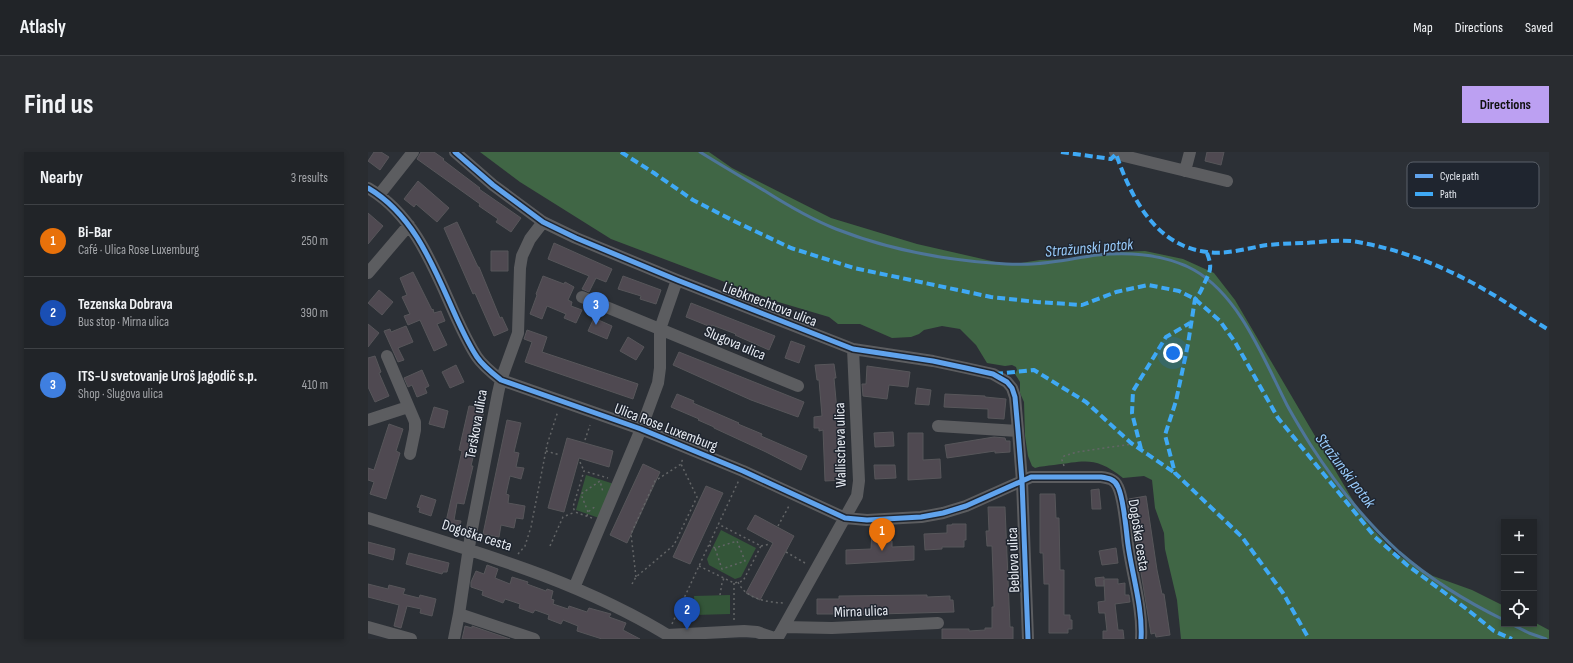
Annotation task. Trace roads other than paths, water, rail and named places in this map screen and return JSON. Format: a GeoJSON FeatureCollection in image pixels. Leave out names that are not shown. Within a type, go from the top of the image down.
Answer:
{"type":"FeatureCollection","features":[{"type":"Feature","properties":{"kind":"street"},"geometry":{"type":"LineString","coordinates":[[379,195],[413,152]]}},
{"type":"Feature","properties":{"kind":"street","name":"Liebknechtova ulica"},"geometry":{"type":"LineString","coordinates":[[455,152],[493,185],[543,222],[576,238],[677,280],[853,349],[933,361],[986,372],[1000,377],[1012,388],[1015,397],[1022,480]]}},
{"type":"Feature","properties":{"kind":"street"},"geometry":{"type":"LineString","coordinates":[[1185,171],[1190,152]]}},
{"type":"Feature","properties":{"kind":"street"},"geometry":{"type":"LineString","coordinates":[[1116,153],[1227,181]]}},
{"type":"Feature","properties":{"kind":"street","name":"Ulica Rose Luxemburg"},"geometry":{"type":"LineString","coordinates":[[368,188],[394,208],[409,225],[424,248],[467,340],[477,357],[488,370],[501,380],[641,429],[743,471],[845,518],[867,520],[921,517],[943,513],[966,506],[1022,480]]}},
{"type":"Feature","properties":{"kind":"street","name":"Terškova ulica"},"geometry":{"type":"LineString","coordinates":[[454,639],[501,380],[518,333],[520,268],[522,256],[530,239],[543,222]]}},
{"type":"Feature","properties":{"kind":"street"},"geometry":{"type":"LineString","coordinates":[[368,274],[409,225]]}},
{"type":"Feature","properties":{"kind":"street"},"geometry":{"type":"LineString","coordinates":[[574,588],[601,522],[620,481],[658,383],[660,368],[660,329],[677,280]]}},
{"type":"Feature","properties":{"kind":"street","name":"Slugova ulica"},"geometry":{"type":"LineString","coordinates":[[582,296],[798,386]]}},
{"type":"Feature","properties":{"kind":"street","name":"Wallischeva ulica"},"geometry":{"type":"LineString","coordinates":[[777,639],[857,496],[859,480],[853,349]]}},
{"type":"Feature","properties":{"kind":"street"},"geometry":{"type":"LineString","coordinates":[[387,356],[408,407],[416,422],[416,430],[410,454]]}},
{"type":"Feature","properties":{"kind":"street"},"geometry":{"type":"LineString","coordinates":[[368,420],[408,407]]}},
{"type":"Feature","properties":{"kind":"street"},"geometry":{"type":"LineString","coordinates":[[938,426],[1018,431]]}},
{"type":"Feature","properties":{"kind":"street","name":"Dogoška cesta"},"geometry":{"type":"LineString","coordinates":[[1022,480],[1031,477],[1101,477],[1111,478],[1118,486],[1140,612],[1141,639]]}},
{"type":"Feature","properties":{"kind":"street","name":"Beblova ulica"},"geometry":{"type":"LineString","coordinates":[[1022,480],[1028,639]]}},
{"type":"Feature","properties":{"kind":"street","name":"Dogoška cesta"},"geometry":{"type":"LineString","coordinates":[[368,518],[534,571],[619,608],[670,637]]}},
{"type":"Feature","properties":{"kind":"street"},"geometry":{"type":"LineString","coordinates":[[459,614],[534,639]]}},
{"type":"Feature","properties":{"kind":"street","name":"Mirna ulica"},"geometry":{"type":"LineString","coordinates":[[784,627],[832,628],[938,623]]}},
{"type":"Feature","properties":{"kind":"street"},"geometry":{"type":"LineString","coordinates":[[368,627],[412,639]]}},
{"type":"Feature","properties":{"kind":"street"},"geometry":{"type":"LineString","coordinates":[[670,637],[744,631],[757,632],[777,639]]}},
{"type":"Feature","properties":{"kind":"waterway","name":"Stražunski potok"},"geometry":{"type":"LineString","coordinates":[[700,152],[817,221],[855,236],[912,252],[952,259],[1012,264],[1048,263],[1097,255],[1134,254],[1171,260],[1194,270],[1210,281],[1238,312],[1260,349],[1295,420],[1310,444],[1340,487],[1374,528],[1399,552],[1436,581],[1476,606],[1501,618]]}},
{"type":"Feature","properties":{"kind":"waterway","name":"Stražunski potok"},"geometry":{"type":"LineString","coordinates":[[1517,627],[1546,639]]}},
{"type":"Feature","properties":{"kind":"place","name":"ITS-U svetovanje Uroš Jagodič s.p."},"geometry":{"type":"Point","coordinates":[596,325]}},
{"type":"Feature","properties":{"kind":"place","name":"Bi-Bar"},"geometry":{"type":"Point","coordinates":[882,551]}},
{"type":"Feature","properties":{"kind":"place","name":"Tezenska Dobrava"},"geometry":{"type":"Point","coordinates":[687,630]}}]}
